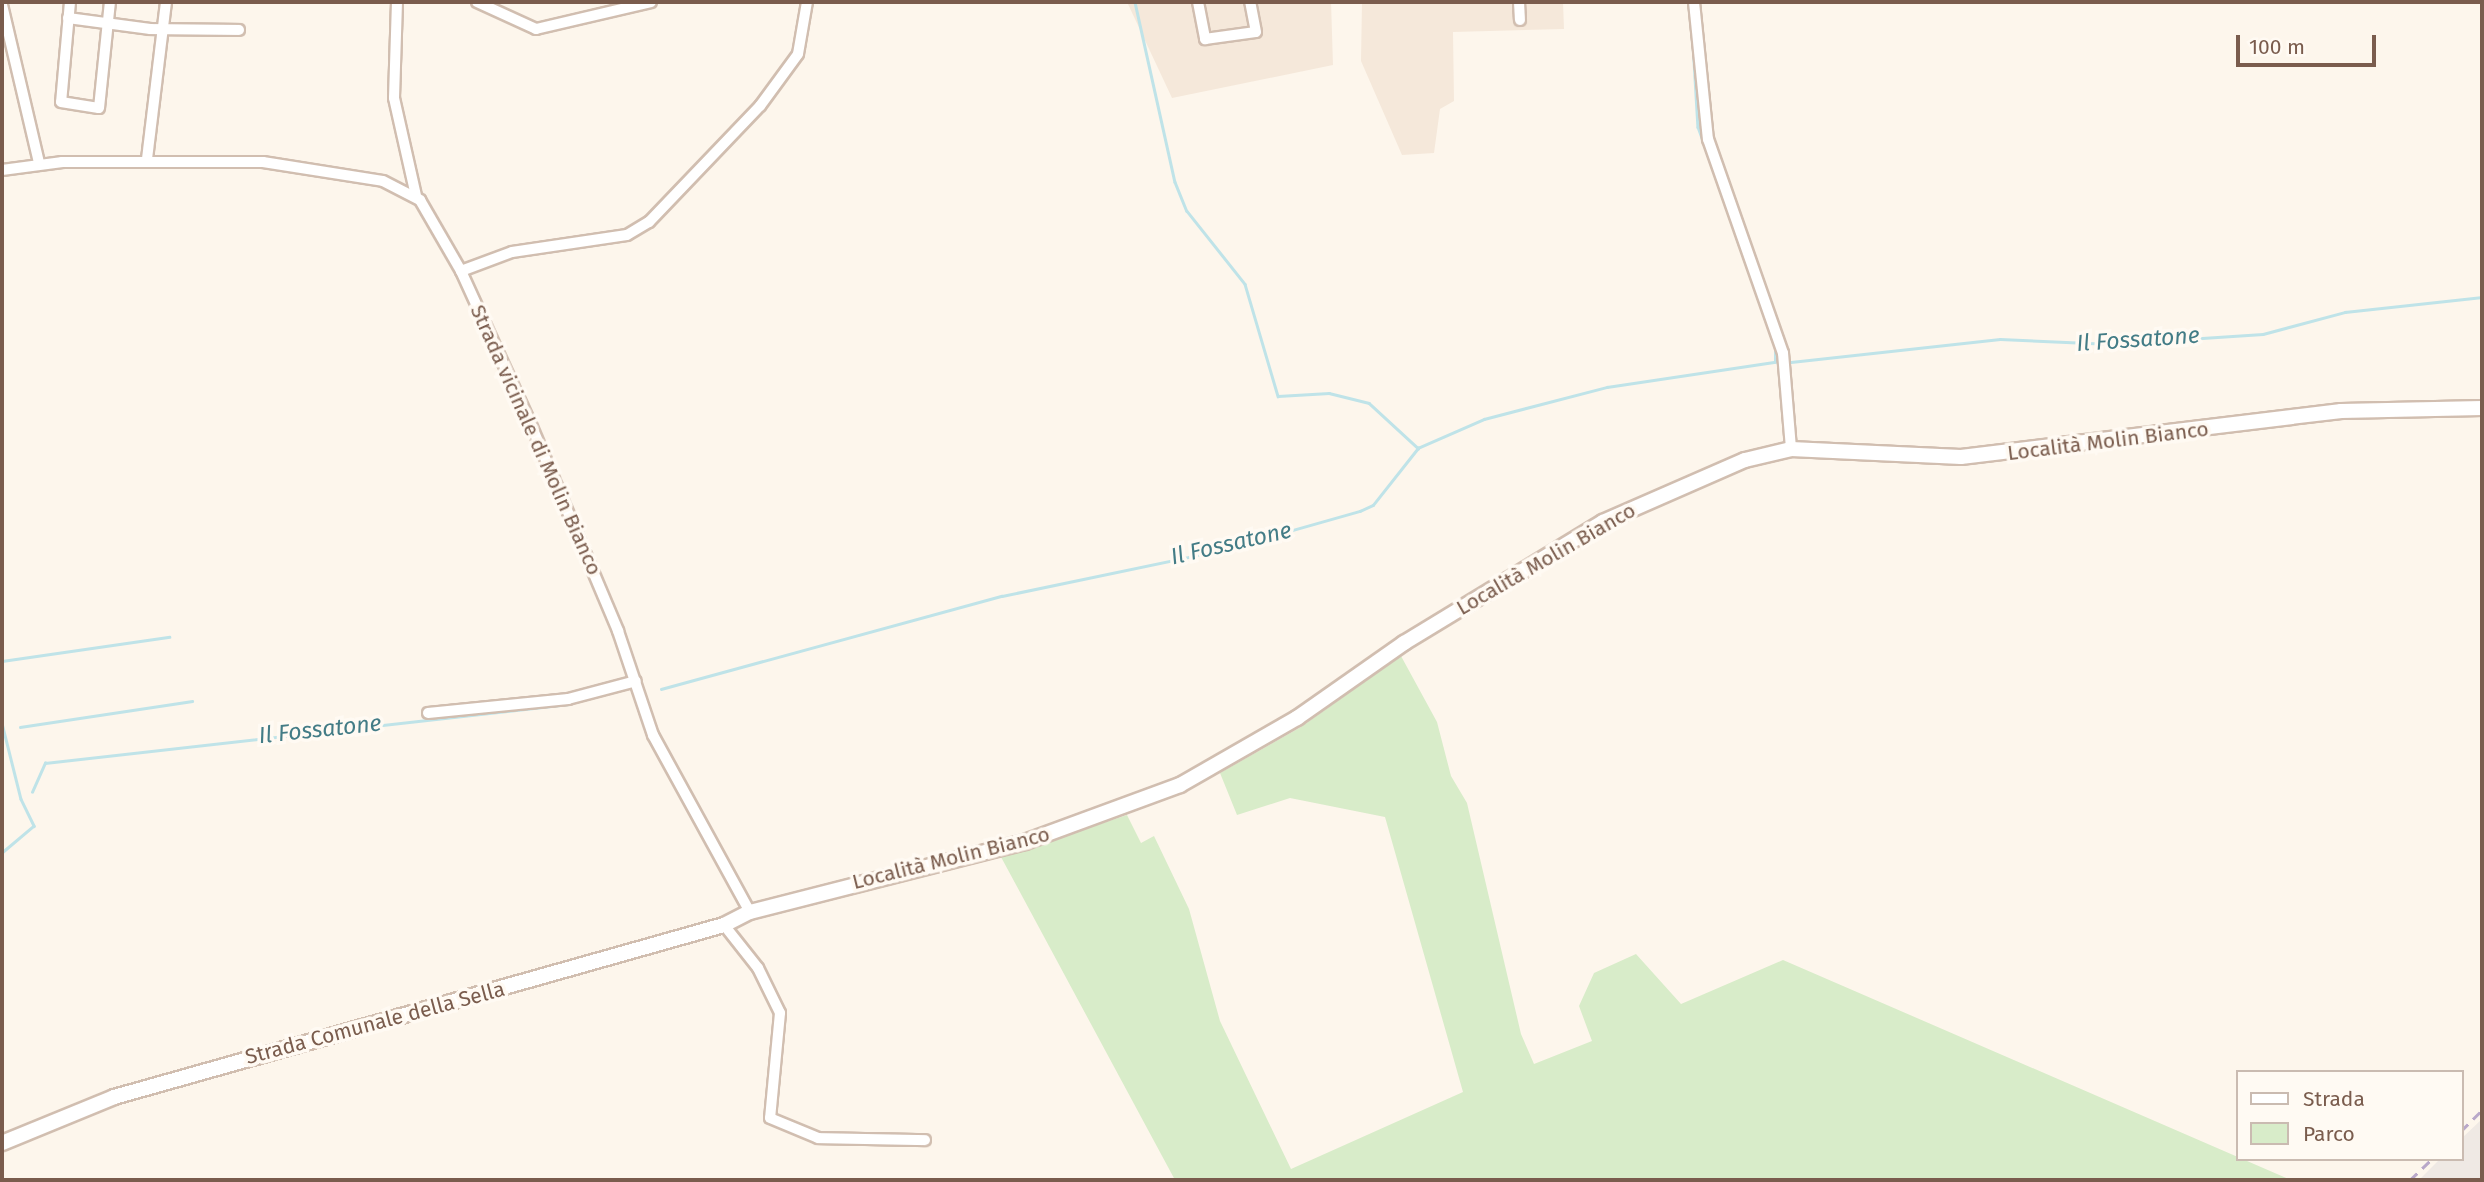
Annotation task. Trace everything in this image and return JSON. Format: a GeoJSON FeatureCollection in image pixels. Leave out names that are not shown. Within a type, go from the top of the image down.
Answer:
{"type":"FeatureCollection","features":[{"type":"Feature","properties":{"kind":"street"},"geometry":{"type":"LineString","coordinates":[[70,2],[61,102],[99,108],[110,2]]}},
{"type":"Feature","properties":{"kind":"street"},"geometry":{"type":"LineString","coordinates":[[147,159],[166,2]]}},
{"type":"Feature","properties":{"kind":"street","name":"Strada vicinale di Molin Bianco"},"geometry":{"type":"LineString","coordinates":[[397,2],[394,98],[420,200],[461,271],[636,681],[653,735],[750,912]]}},
{"type":"Feature","properties":{"kind":"street"},"geometry":{"type":"LineString","coordinates":[[477,2],[536,29],[651,2]]}},
{"type":"Feature","properties":{"kind":"street"},"geometry":{"type":"LineString","coordinates":[[461,271],[512,252],[627,235],[649,222],[761,106],[797,54],[807,2]]}},
{"type":"Feature","properties":{"kind":"street"},"geometry":{"type":"LineString","coordinates":[[1198,2],[1205,38],[1256,32],[1250,2]]}},
{"type":"Feature","properties":{"kind":"street"},"geometry":{"type":"LineString","coordinates":[[1519,2],[1520,20]]}},
{"type":"Feature","properties":{"kind":"street"},"geometry":{"type":"LineString","coordinates":[[1694,2],[1708,139],[1783,353],[1791,449]]}},
{"type":"Feature","properties":{"kind":"street"},"geometry":{"type":"LineString","coordinates":[[2,5],[39,163]]}},
{"type":"Feature","properties":{"kind":"street"},"geometry":{"type":"LineString","coordinates":[[68,18],[161,27],[239,30]]}},
{"type":"Feature","properties":{"kind":"street"},"geometry":{"type":"LineString","coordinates":[[2,170],[39,163],[147,159],[308,167],[383,181],[420,200]]}},
{"type":"Feature","properties":{"kind":"street","name":"Località Molin Bianco"},"geometry":{"type":"LineString","coordinates":[[750,912],[1025,842],[1180,785],[1285,726],[1404,643],[1603,522],[1745,460],[1791,449],[1961,457],[2341,411],[2482,408]]}},
{"type":"Feature","properties":{"kind":"street"},"geometry":{"type":"LineString","coordinates":[[428,713],[568,699],[636,681]]}},
{"type":"Feature","properties":{"kind":"street","name":"Strada Comunale della Sella"},"geometry":{"type":"LineString","coordinates":[[2,1143],[114,1097],[724,925],[750,912]]}},
{"type":"Feature","properties":{"kind":"street"},"geometry":{"type":"LineString","coordinates":[[724,925],[758,968],[780,1013],[770,1118],[818,1138],[925,1140]]}},
{"type":"Feature","properties":{"kind":"shaded area"},"geometry":{"type":"Polygon","coordinates":[[[1127,2],[1331,2],[1333,65],[1172,98],[1127,2]]]}},
{"type":"Feature","properties":{"kind":"shaded area"},"geometry":{"type":"Polygon","coordinates":[[[1362,2],[1563,2],[1564,29],[1453,32],[1454,101],[1440,109],[1434,153],[1402,155],[1361,61],[1362,2]]]}},
{"type":"Feature","properties":{"kind":"shaded area"},"geometry":{"type":"Polygon","coordinates":[[[2482,1119],[2482,1180],[2419,1180],[2438,1161],[2463,1161],[2463,1137],[2482,1119]]]}},
{"type":"Feature","properties":{"kind":"green space"},"geometry":{"type":"Polygon","coordinates":[[[1401,656],[1437,722],[1451,776],[1467,803],[1521,1034],[1534,1064],[1592,1041],[1579,1006],[1594,973],[1636,954],[1681,1004],[1783,960],[2236,1156],[2236,1161],[2247,1161],[2291,1180],[1175,1180],[1001,857],[1127,815],[1141,843],[1154,836],[1189,909],[1220,1021],[1291,1169],[1463,1092],[1385,817],[1290,798],[1237,815],[1220,773],[1301,727],[1401,656]]]}},
{"type":"Feature","properties":{"kind":"waterway"},"geometry":{"type":"LineString","coordinates":[[1135,2],[1175,182],[1187,211],[1245,284],[1278,396],[1329,393],[1369,403],[1418,448]]}},
{"type":"Feature","properties":{"kind":"waterway"},"geometry":{"type":"LineString","coordinates":[[1693,44],[1698,127],[1713,168]]}},
{"type":"Feature","properties":{"kind":"waterway"},"geometry":{"type":"LineString","coordinates":[[1728,211],[1739,244]]}},
{"type":"Feature","properties":{"kind":"waterway","name":"Il Fossatone"},"geometry":{"type":"LineString","coordinates":[[1791,362],[2000,339],[2111,344],[2263,334],[2345,312],[2482,297]]}},
{"type":"Feature","properties":{"kind":"waterway","name":"Il Fossatone"},"geometry":{"type":"LineString","coordinates":[[661,689],[1002,596],[1222,550],[1360,511],[1373,505],[1418,448],[1484,419],[1607,387],[1775,362],[1775,345]]}},
{"type":"Feature","properties":{"kind":"waterway"},"geometry":{"type":"LineString","coordinates":[[2,661],[169,637]]}},
{"type":"Feature","properties":{"kind":"waterway"},"geometry":{"type":"LineString","coordinates":[[20,727],[192,701]]}},
{"type":"Feature","properties":{"kind":"waterway"},"geometry":{"type":"LineString","coordinates":[[32,792],[45,763],[569,704]]}},
{"type":"Feature","properties":{"kind":"waterway"},"geometry":{"type":"LineString","coordinates":[[2,723],[21,799],[34,826],[2,853]]}},
{"type":"Feature","properties":{"kind":"railway"},"geometry":{"type":"LineString","coordinates":[[2463,1129],[2482,1110]]}},
{"type":"Feature","properties":{"kind":"railway"},"geometry":{"type":"LineString","coordinates":[[2410,1180],[2430,1161]]}}]}
